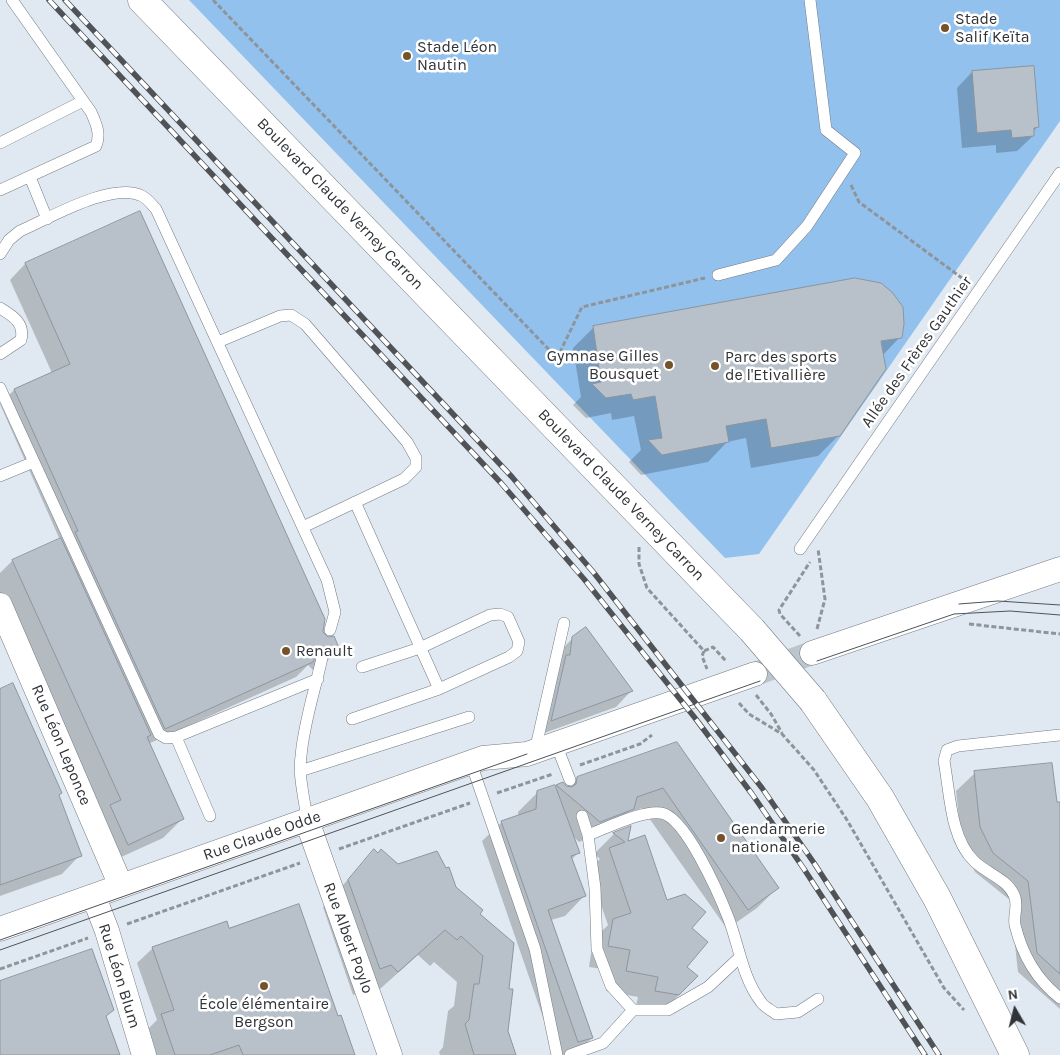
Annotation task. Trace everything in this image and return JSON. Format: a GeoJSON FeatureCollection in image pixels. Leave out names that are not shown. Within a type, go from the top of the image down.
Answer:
{"type":"FeatureCollection","features":[{"type":"Feature","properties":{"kind":"main road","name":"Boulevard Claude Verney Carron"},"geometry":{"type":"LineString","coordinates":[[142,0],[752,630],[813,701],[880,798],[914,857],[937,898],[1014,1055]]}},
{"type":"Feature","properties":{"kind":"street"},"geometry":{"type":"LineString","coordinates":[[811,641],[961,614],[1060,569]]}},
{"type":"Feature","properties":{"kind":"street","name":"Rue Léon Leponce"},"geometry":{"type":"LineString","coordinates":[[0,605],[122,886]]}},
{"type":"Feature","properties":{"kind":"street","name":"Rue Claude Odde"},"geometry":{"type":"LineString","coordinates":[[0,929],[483,758],[539,750],[751,675]]}},
{"type":"Feature","properties":{"kind":"street","name":"Rue Albert Poylo"},"geometry":{"type":"LineString","coordinates":[[307,821],[390,1055]]}},
{"type":"Feature","properties":{"kind":"street","name":"Rue Léon Blum"},"geometry":{"type":"LineString","coordinates":[[94,897],[107,932],[144,1055]]}},
{"type":"Feature","properties":{"kind":"lane"},"geometry":{"type":"LineString","coordinates":[[0,190],[96,146],[99,140],[97,125],[83,101],[12,0]]}},
{"type":"Feature","properties":{"kind":"lane"},"geometry":{"type":"LineString","coordinates":[[718,275],[776,260],[806,226],[855,153],[826,130],[810,0]]}},
{"type":"Feature","properties":{"kind":"lane"},"geometry":{"type":"LineString","coordinates":[[0,143],[83,101]]}},
{"type":"Feature","properties":{"kind":"lane","name":"Allée des Frères Gauthier"},"geometry":{"type":"LineString","coordinates":[[800,549],[1060,173]]}},
{"type":"Feature","properties":{"kind":"lane"},"geometry":{"type":"LineString","coordinates":[[30,176],[47,219]]}},
{"type":"Feature","properties":{"kind":"lane"},"geometry":{"type":"LineString","coordinates":[[0,239],[106,193],[127,192],[144,197],[156,209],[328,580],[335,612],[330,630]]}},
{"type":"Feature","properties":{"kind":"lane"},"geometry":{"type":"LineString","coordinates":[[0,254],[9,240],[20,231]]}},
{"type":"Feature","properties":{"kind":"lane"},"geometry":{"type":"LineString","coordinates":[[0,308],[16,318],[23,331],[21,340],[0,354]]}},
{"type":"Feature","properties":{"kind":"lane"},"geometry":{"type":"LineString","coordinates":[[218,342],[280,316],[291,315],[305,324],[407,442],[416,458],[416,467],[404,479],[302,527]]}},
{"type":"Feature","properties":{"kind":"lane"},"geometry":{"type":"LineString","coordinates":[[0,388],[4,410],[34,462],[159,734],[166,738],[176,736],[318,679]]}},
{"type":"Feature","properties":{"kind":"lane"},"geometry":{"type":"LineString","coordinates":[[0,476],[34,462]]}},
{"type":"Feature","properties":{"kind":"lane"},"geometry":{"type":"LineString","coordinates":[[355,502],[439,690]]}},
{"type":"Feature","properties":{"kind":"lane"},"geometry":{"type":"LineString","coordinates":[[352,719],[439,690],[517,651],[519,642],[508,617],[500,614],[490,615],[420,648],[362,667]]}},
{"type":"Feature","properties":{"kind":"lane"},"geometry":{"type":"LineString","coordinates":[[564,623],[539,750],[570,780]]}},
{"type":"Feature","properties":{"kind":"lane"},"geometry":{"type":"LineString","coordinates":[[307,821],[300,771],[305,728],[322,658]]}},
{"type":"Feature","properties":{"kind":"lane"},"geometry":{"type":"LineString","coordinates":[[300,771],[469,717]]}},
{"type":"Feature","properties":{"kind":"lane"},"geometry":{"type":"LineString","coordinates":[[1060,735],[958,746],[947,750],[944,760],[956,827],[963,843],[973,860],[989,874],[1006,884],[1014,895],[1016,904],[1015,923],[1029,963],[1050,990],[1060,998]]}},
{"type":"Feature","properties":{"kind":"lane"},"geometry":{"type":"LineString","coordinates":[[176,736],[210,816]]}},
{"type":"Feature","properties":{"kind":"lane"},"geometry":{"type":"LineString","coordinates":[[471,763],[535,949],[557,1055]]}},
{"type":"Feature","properties":{"kind":"lane"},"geometry":{"type":"LineString","coordinates":[[588,835],[642,816],[659,812],[670,815],[690,839],[724,909],[739,958],[761,1003],[776,1014],[798,1012],[818,999]]}},
{"type":"Feature","properties":{"kind":"lane"},"geometry":{"type":"LineString","coordinates":[[582,816],[588,835],[595,888],[597,949],[611,986],[633,1010],[668,1010],[708,987],[739,958]]}},
{"type":"Feature","properties":{"kind":"lane"},"geometry":{"type":"LineString","coordinates":[[570,1055],[603,1043],[633,1010]]}},
{"type":"Feature","properties":{"kind":"path"},"geometry":{"type":"LineString","coordinates":[[214,0],[557,358],[582,307],[718,275]]}},
{"type":"Feature","properties":{"kind":"path"},"geometry":{"type":"LineString","coordinates":[[846,168],[859,202],[979,290]]}},
{"type":"Feature","properties":{"kind":"path"},"geometry":{"type":"LineString","coordinates":[[639,514],[639,564],[647,588],[704,651]]}},
{"type":"Feature","properties":{"kind":"path"},"geometry":{"type":"LineString","coordinates":[[812,532],[818,549],[779,610],[780,614],[811,641],[826,599],[820,557]]}},
{"type":"Feature","properties":{"kind":"path"},"geometry":{"type":"LineString","coordinates":[[961,614],[1060,634]]}},
{"type":"Feature","properties":{"kind":"path"},"geometry":{"type":"LineString","coordinates":[[706,668],[702,656],[704,651],[713,647],[734,670],[741,667],[751,675]]}},
{"type":"Feature","properties":{"kind":"path"},"geometry":{"type":"LineString","coordinates":[[733,697],[749,714],[782,734]]}},
{"type":"Feature","properties":{"kind":"path"},"geometry":{"type":"LineString","coordinates":[[760,700],[772,714],[782,734],[814,770],[847,820],[944,988],[968,1015],[993,1013]]}},
{"type":"Feature","properties":{"kind":"path"},"geometry":{"type":"LineString","coordinates":[[0,969],[319,856]]}},
{"type":"Feature","properties":{"kind":"shaded area","name":"Parc des sports de l'Etivallière"},"geometry":{"type":"Polygon","coordinates":[[[189,0],[1060,0],[1060,121],[759,554],[725,558],[189,0]]]}},
{"type":"Feature","properties":{"kind":"building"},"geometry":{"type":"Polygon","coordinates":[[[1034,66],[1039,127],[1034,128],[1034,136],[1012,138],[1011,130],[977,133],[972,71],[1034,66]]]}},
{"type":"Feature","properties":{"kind":"building"},"geometry":{"type":"Polygon","coordinates":[[[140,211],[325,619],[323,632],[328,637],[334,636],[340,650],[329,655],[324,651],[319,651],[313,662],[165,729],[75,532],[78,531],[14,389],[70,364],[25,263],[140,211]]]}},
{"type":"Feature","properties":{"kind":"building"},"geometry":{"type":"Polygon","coordinates":[[[855,278],[881,283],[892,292],[903,307],[904,324],[902,338],[881,341],[886,369],[840,436],[771,448],[766,419],[726,426],[729,442],[662,455],[648,440],[662,438],[655,396],[633,400],[631,394],[606,398],[592,384],[601,382],[593,326],[855,278]]]}},
{"type":"Feature","properties":{"kind":"building"},"geometry":{"type":"Polygon","coordinates":[[[61,538],[151,735],[147,737],[184,819],[128,845],[110,805],[121,800],[12,560],[61,538]]]}},
{"type":"Feature","properties":{"kind":"building"},"geometry":{"type":"Polygon","coordinates":[[[586,627],[633,691],[551,721],[566,655],[570,655],[572,637],[586,627]]]}},
{"type":"Feature","properties":{"kind":"building"},"geometry":{"type":"Polygon","coordinates":[[[13,683],[62,793],[59,795],[82,856],[0,885],[0,689],[13,683]]]}},
{"type":"Feature","properties":{"kind":"building","name":"Gendarmerie nationale"},"geometry":{"type":"Polygon","coordinates":[[[677,742],[779,888],[748,910],[663,788],[637,797],[634,809],[600,822],[556,785],[563,782],[566,786],[572,787],[576,784],[577,777],[677,742]]]}},
{"type":"Feature","properties":{"kind":"building"},"geometry":{"type":"Polygon","coordinates":[[[1052,763],[1057,802],[1060,802],[1060,974],[1037,953],[1028,881],[993,853],[980,827],[974,771],[1052,763]]]}},
{"type":"Feature","properties":{"kind":"building"},"geometry":{"type":"Polygon","coordinates":[[[555,785],[580,853],[571,856],[586,896],[548,910],[593,1038],[578,1042],[501,821],[536,809],[537,791],[555,785]]]}},
{"type":"Feature","properties":{"kind":"building"},"geometry":{"type":"Polygon","coordinates":[[[631,826],[628,841],[645,835],[667,900],[685,894],[706,912],[692,928],[708,942],[687,967],[698,976],[679,995],[655,991],[658,977],[626,971],[630,950],[608,946],[613,919],[631,913],[609,848],[625,842],[613,833],[631,826]]]}},
{"type":"Feature","properties":{"kind":"building"},"geometry":{"type":"Polygon","coordinates":[[[374,849],[378,853],[381,849],[398,864],[437,851],[446,868],[449,867],[456,887],[483,910],[480,914],[514,943],[509,989],[513,989],[508,1031],[516,1055],[474,1055],[465,1024],[469,1020],[474,984],[479,984],[483,956],[461,936],[457,940],[445,930],[398,972],[391,965],[380,969],[348,880],[374,849]]]}},
{"type":"Feature","properties":{"kind":"building"},"geometry":{"type":"Polygon","coordinates":[[[299,904],[338,1016],[341,1015],[355,1055],[243,1055],[239,1045],[210,1055],[175,1055],[161,1014],[174,1010],[152,947],[227,921],[229,928],[299,904]]]}},
{"type":"Feature","properties":{"kind":"building"},"geometry":{"type":"Polygon","coordinates":[[[92,949],[114,1010],[106,1016],[120,1055],[0,1055],[0,981],[92,949]]]}},
{"type":"Feature","properties":{"kind":"tunnel"},"geometry":{"type":"LineString","coordinates":[[755,674],[812,653]]}},
{"type":"Feature","properties":{"kind":"tram line"},"geometry":{"type":"LineString","coordinates":[[959,604],[998,601],[1060,605]]}},
{"type":"Feature","properties":{"kind":"tram line"},"geometry":{"type":"LineString","coordinates":[[817,661],[954,614],[1010,611],[1060,615]]}},
{"type":"Feature","properties":{"kind":"tram line"},"geometry":{"type":"LineString","coordinates":[[0,950],[760,681]]}},
{"type":"Feature","properties":{"kind":"tram line"},"geometry":{"type":"LineString","coordinates":[[0,940],[527,754]]}},
{"type":"Feature","properties":{"kind":"railway"},"geometry":{"type":"LineString","coordinates":[[49,0],[501,483],[584,579],[695,718],[752,794],[804,869],[925,1055]]}},
{"type":"Feature","properties":{"kind":"railway"},"geometry":{"type":"LineString","coordinates":[[65,0],[512,477],[594,573],[762,788],[814,863],[939,1055]]}},
{"type":"Feature","properties":{"kind":"place","name":"Stade Salif Keïta"},"geometry":{"type":"Point","coordinates":[945,28]}},
{"type":"Feature","properties":{"kind":"place","name":"Stade Léon Nautin"},"geometry":{"type":"Point","coordinates":[407,56]}},
{"type":"Feature","properties":{"kind":"place","name":"Gymnase Gilles Bousquet"},"geometry":{"type":"Point","coordinates":[669,365]}},
{"type":"Feature","properties":{"kind":"place","name":"Parc des sports de l'Etivallière"},"geometry":{"type":"Point","coordinates":[715,366]}},
{"type":"Feature","properties":{"kind":"place","name":"Renault"},"geometry":{"type":"Point","coordinates":[286,651]}},
{"type":"Feature","properties":{"kind":"place","name":"Gendarmerie nationale"},"geometry":{"type":"Point","coordinates":[721,838]}},
{"type":"Feature","properties":{"kind":"place","name":"École élémentaire Bergson"},"geometry":{"type":"Point","coordinates":[264,986]}}]}
